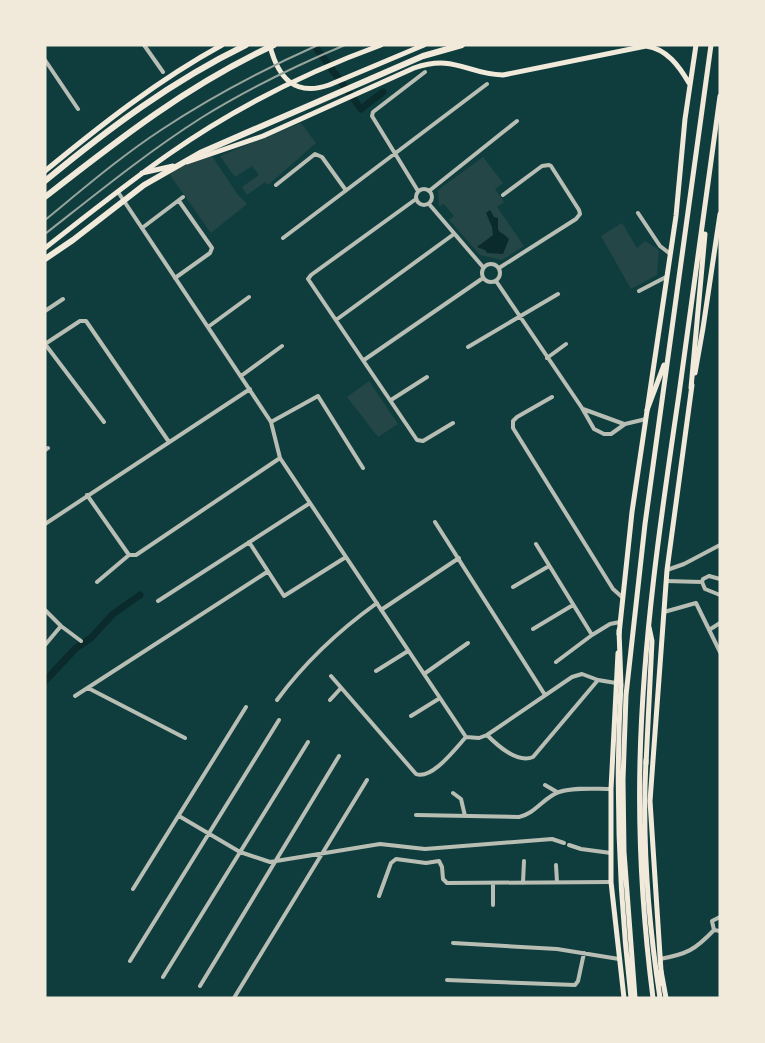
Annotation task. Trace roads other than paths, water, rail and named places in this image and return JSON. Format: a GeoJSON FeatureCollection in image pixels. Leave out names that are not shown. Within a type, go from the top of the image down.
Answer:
{"type":"FeatureCollection","features":[{"type":"Feature","properties":{"kind":"highway"},"geometry":{"type":"LineString","coordinates":[[45,181],[129,115],[171,86],[246,45]]}},
{"type":"Feature","properties":{"kind":"highway"},"geometry":{"type":"LineString","coordinates":[[45,197],[164,106],[211,77],[272,45]]}},
{"type":"Feature","properties":{"kind":"highway"},"geometry":{"type":"LineString","coordinates":[[45,259],[144,185],[168,170],[233,138],[371,78],[423,56],[462,45]]}},
{"type":"Feature","properties":{"kind":"main road"},"geometry":{"type":"LineString","coordinates":[[45,171],[145,92],[222,45]]}},
{"type":"Feature","properties":{"kind":"main road"},"geometry":{"type":"LineString","coordinates":[[272,45],[276,65],[285,79],[302,88],[313,89],[329,85],[422,46]]}},
{"type":"Feature","properties":{"kind":"main road"},"geometry":{"type":"LineString","coordinates":[[47,247],[171,152],[236,112],[312,74],[381,45]]}},
{"type":"Feature","properties":{"kind":"main road"},"geometry":{"type":"LineString","coordinates":[[635,998],[624,852],[619,630],[632,512],[679,193],[696,45]]}},
{"type":"Feature","properties":{"kind":"main road"},"geometry":{"type":"LineString","coordinates":[[630,998],[622,928],[617,833],[621,724],[637,583],[711,45]]}},
{"type":"Feature","properties":{"kind":"main road"},"geometry":{"type":"LineString","coordinates":[[142,173],[161,170],[263,136],[414,68],[434,63],[454,64],[482,73],[503,75],[646,46],[658,49],[671,59],[690,85]]}},
{"type":"Feature","properties":{"kind":"main road"},"geometry":{"type":"LineString","coordinates":[[653,998],[640,849],[640,761],[649,626],[658,542],[720,96]]}},
{"type":"Feature","properties":{"kind":"main road"},"geometry":{"type":"LineString","coordinates":[[666,998],[661,971],[647,809],[667,570],[692,388],[705,237],[705,211]]}},
{"type":"Feature","properties":{"kind":"main road"},"geometry":{"type":"LineString","coordinates":[[692,388],[704,328],[720,214]]}},
{"type":"Feature","properties":{"kind":"main road"},"geometry":{"type":"LineString","coordinates":[[647,410],[669,352]]}},
{"type":"Feature","properties":{"kind":"main road"},"geometry":{"type":"LineString","coordinates":[[649,626],[652,641],[646,760],[647,809],[653,955],[660,998]]}},
{"type":"Feature","properties":{"kind":"main road"},"geometry":{"type":"LineString","coordinates":[[619,684],[611,789],[611,882],[624,998]]}},
{"type":"Feature","properties":{"kind":"main road"},"geometry":{"type":"LineString","coordinates":[[660,998],[661,971]]}},
{"type":"Feature","properties":{"kind":"street"},"geometry":{"type":"LineString","coordinates":[[146,46],[163,72]]}},
{"type":"Feature","properties":{"kind":"street"},"geometry":{"type":"LineString","coordinates":[[45,60],[78,109]]}},
{"type":"Feature","properties":{"kind":"street"},"geometry":{"type":"LineString","coordinates":[[425,72],[372,114],[418,191],[416,199],[308,279],[417,440],[421,442],[453,423]]}},
{"type":"Feature","properties":{"kind":"street"},"geometry":{"type":"LineString","coordinates":[[282,238],[487,84]]}},
{"type":"Feature","properties":{"kind":"street"},"geometry":{"type":"LineString","coordinates":[[429,191],[517,121]]}},
{"type":"Feature","properties":{"kind":"street"},"geometry":{"type":"LineString","coordinates":[[276,185],[315,154],[322,157],[345,189]]}},
{"type":"Feature","properties":{"kind":"street"},"geometry":{"type":"LineString","coordinates":[[499,268],[576,219],[580,214],[549,165],[542,166],[503,195]]}},
{"type":"Feature","properties":{"kind":"street"},"geometry":{"type":"LineString","coordinates":[[418,191],[424,189],[429,191],[432,197],[429,204]]}},
{"type":"Feature","properties":{"kind":"street"},"geometry":{"type":"LineString","coordinates":[[118,192],[271,422],[280,458],[466,737]]}},
{"type":"Feature","properties":{"kind":"street"},"geometry":{"type":"LineString","coordinates":[[142,228],[181,199],[212,248],[210,253],[175,278]]}},
{"type":"Feature","properties":{"kind":"street"},"geometry":{"type":"LineString","coordinates":[[416,199],[423,205],[429,204]]}},
{"type":"Feature","properties":{"kind":"street"},"geometry":{"type":"LineString","coordinates":[[429,204],[483,267]]}},
{"type":"Feature","properties":{"kind":"street"},"geometry":{"type":"LineString","coordinates":[[638,213],[660,246],[669,253]]}},
{"type":"Feature","properties":{"kind":"street"},"geometry":{"type":"LineString","coordinates":[[336,320],[454,234]]}},
{"type":"Feature","properties":{"kind":"street"},"geometry":{"type":"LineString","coordinates":[[483,267],[493,264],[499,268]]}},
{"type":"Feature","properties":{"kind":"street"},"geometry":{"type":"LineString","coordinates":[[483,267],[481,274],[488,282],[496,280],[500,273],[499,268]]}},
{"type":"Feature","properties":{"kind":"street"},"geometry":{"type":"LineString","coordinates":[[364,360],[483,278]]}},
{"type":"Feature","properties":{"kind":"street"},"geometry":{"type":"LineString","coordinates":[[639,291],[666,278]]}},
{"type":"Feature","properties":{"kind":"street"},"geometry":{"type":"LineString","coordinates":[[496,280],[594,429],[604,434],[611,434],[625,424],[646,419]]}},
{"type":"Feature","properties":{"kind":"street"},"geometry":{"type":"LineString","coordinates":[[468,347],[558,294]]}},
{"type":"Feature","properties":{"kind":"street"},"geometry":{"type":"LineString","coordinates":[[208,327],[249,297]]}},
{"type":"Feature","properties":{"kind":"street"},"geometry":{"type":"LineString","coordinates":[[45,311],[63,299]]}},
{"type":"Feature","properties":{"kind":"street"},"geometry":{"type":"LineString","coordinates":[[104,422],[45,343],[80,321],[86,321],[169,442]]}},
{"type":"Feature","properties":{"kind":"street"},"geometry":{"type":"LineString","coordinates":[[547,358],[566,344]]}},
{"type":"Feature","properties":{"kind":"street"},"geometry":{"type":"LineString","coordinates":[[241,376],[282,346]]}},
{"type":"Feature","properties":{"kind":"street"},"geometry":{"type":"LineString","coordinates":[[391,400],[427,377]]}},
{"type":"Feature","properties":{"kind":"street"},"geometry":{"type":"LineString","coordinates":[[45,524],[250,389]]}},
{"type":"Feature","properties":{"kind":"street"},"geometry":{"type":"LineString","coordinates":[[271,422],[318,396],[363,468]]}},
{"type":"Feature","properties":{"kind":"street"},"geometry":{"type":"LineString","coordinates":[[552,397],[517,417],[513,421],[513,428],[613,589],[622,597]]}},
{"type":"Feature","properties":{"kind":"street"},"geometry":{"type":"LineString","coordinates":[[582,408],[625,424]]}},
{"type":"Feature","properties":{"kind":"street"},"geometry":{"type":"LineString","coordinates":[[97,582],[129,555],[136,555],[280,458]]}},
{"type":"Feature","properties":{"kind":"street"},"geometry":{"type":"LineString","coordinates":[[87,495],[129,555]]}},
{"type":"Feature","properties":{"kind":"street"},"geometry":{"type":"LineString","coordinates":[[158,601],[310,503]]}},
{"type":"Feature","properties":{"kind":"street"},"geometry":{"type":"LineString","coordinates":[[435,522],[545,695]]}},
{"type":"Feature","properties":{"kind":"street"},"geometry":{"type":"LineString","coordinates":[[249,542],[284,596],[346,557]]}},
{"type":"Feature","properties":{"kind":"street"},"geometry":{"type":"LineString","coordinates":[[536,544],[591,635]]}},
{"type":"Feature","properties":{"kind":"street"},"geometry":{"type":"LineString","coordinates":[[667,570],[684,564],[720,545]]}},
{"type":"Feature","properties":{"kind":"street"},"geometry":{"type":"LineString","coordinates":[[381,610],[459,558]]}},
{"type":"Feature","properties":{"kind":"street"},"geometry":{"type":"LineString","coordinates":[[513,587],[549,566]]}},
{"type":"Feature","properties":{"kind":"street"},"geometry":{"type":"LineString","coordinates":[[75,696],[267,572]]}},
{"type":"Feature","properties":{"kind":"street"},"geometry":{"type":"LineString","coordinates":[[702,582],[709,576],[720,579]]}},
{"type":"Feature","properties":{"kind":"street"},"geometry":{"type":"LineString","coordinates":[[666,581],[702,582]]}},
{"type":"Feature","properties":{"kind":"street"},"geometry":{"type":"LineString","coordinates":[[702,582],[705,589],[720,595]]}},
{"type":"Feature","properties":{"kind":"street"},"geometry":{"type":"LineString","coordinates":[[277,700],[322,647],[377,603]]}},
{"type":"Feature","properties":{"kind":"street"},"geometry":{"type":"LineString","coordinates":[[663,612],[696,603],[720,652]]}},
{"type":"Feature","properties":{"kind":"street"},"geometry":{"type":"LineString","coordinates":[[533,629],[573,605]]}},
{"type":"Feature","properties":{"kind":"street"},"geometry":{"type":"LineString","coordinates":[[45,610],[81,641]]}},
{"type":"Feature","properties":{"kind":"street"},"geometry":{"type":"LineString","coordinates":[[556,662],[591,635],[609,624],[620,622]]}},
{"type":"Feature","properties":{"kind":"street"},"geometry":{"type":"LineString","coordinates":[[709,630],[720,623]]}},
{"type":"Feature","properties":{"kind":"street"},"geometry":{"type":"LineString","coordinates":[[45,645],[61,626]]}},
{"type":"Feature","properties":{"kind":"street"},"geometry":{"type":"LineString","coordinates":[[424,674],[468,644]]}},
{"type":"Feature","properties":{"kind":"street"},"geometry":{"type":"LineString","coordinates":[[376,670],[408,651]]}},
{"type":"Feature","properties":{"kind":"street"},"geometry":{"type":"LineString","coordinates":[[466,737],[479,738],[487,735],[576,675],[586,675],[619,684]]}},
{"type":"Feature","properties":{"kind":"street"},"geometry":{"type":"LineString","coordinates":[[332,676],[416,774],[421,776],[430,774],[466,737]]}},
{"type":"Feature","properties":{"kind":"street"},"geometry":{"type":"LineString","coordinates":[[487,735],[518,757],[529,759],[598,680]]}},
{"type":"Feature","properties":{"kind":"street"},"geometry":{"type":"LineString","coordinates":[[87,687],[185,738]]}},
{"type":"Feature","properties":{"kind":"street"},"geometry":{"type":"LineString","coordinates":[[330,700],[341,688]]}},
{"type":"Feature","properties":{"kind":"street"},"geometry":{"type":"LineString","coordinates":[[411,716],[440,698]]}},
{"type":"Feature","properties":{"kind":"street"},"geometry":{"type":"LineString","coordinates":[[133,889],[246,706]]}},
{"type":"Feature","properties":{"kind":"street"},"geometry":{"type":"LineString","coordinates":[[130,960],[279,720]]}},
{"type":"Feature","properties":{"kind":"street"},"geometry":{"type":"LineString","coordinates":[[163,977],[308,742]]}},
{"type":"Feature","properties":{"kind":"street"},"geometry":{"type":"LineString","coordinates":[[200,986],[339,756]]}},
{"type":"Feature","properties":{"kind":"street"},"geometry":{"type":"LineString","coordinates":[[234,998],[367,780]]}},
{"type":"Feature","properties":{"kind":"street"},"geometry":{"type":"LineString","coordinates":[[545,785],[557,792]]}},
{"type":"Feature","properties":{"kind":"street"},"geometry":{"type":"LineString","coordinates":[[416,815],[525,816],[557,792],[576,789],[611,789]]}},
{"type":"Feature","properties":{"kind":"street"},"geometry":{"type":"LineString","coordinates":[[453,793],[461,799],[465,816]]}},
{"type":"Feature","properties":{"kind":"street"},"geometry":{"type":"LineString","coordinates":[[179,816],[240,852],[267,862],[321,856],[380,844],[425,849],[552,839],[581,849],[612,853]]}},
{"type":"Feature","properties":{"kind":"street"},"geometry":{"type":"LineString","coordinates":[[379,896],[391,863],[396,859],[426,863],[439,861],[443,879],[447,883],[611,882]]}},
{"type":"Feature","properties":{"kind":"street"},"geometry":{"type":"LineString","coordinates":[[523,883],[524,861]]}},
{"type":"Feature","properties":{"kind":"street"},"geometry":{"type":"LineString","coordinates":[[556,865],[557,883]]}},
{"type":"Feature","properties":{"kind":"street"},"geometry":{"type":"LineString","coordinates":[[493,883],[493,905]]}},
{"type":"Feature","properties":{"kind":"street"},"geometry":{"type":"LineString","coordinates":[[714,930],[712,921],[720,917]]}},
{"type":"Feature","properties":{"kind":"street"},"geometry":{"type":"LineString","coordinates":[[660,959],[689,952],[714,930]]}},
{"type":"Feature","properties":{"kind":"street"},"geometry":{"type":"LineString","coordinates":[[714,930],[720,932]]}},
{"type":"Feature","properties":{"kind":"street"},"geometry":{"type":"LineString","coordinates":[[453,943],[557,949],[619,959]]}},
{"type":"Feature","properties":{"kind":"street"},"geometry":{"type":"LineString","coordinates":[[447,980],[575,985],[578,981],[584,953]]}},
{"type":"Feature","properties":{"kind":"waterway"},"geometry":{"type":"LineString","coordinates":[[314,45],[361,109],[383,92]]}},
{"type":"Feature","properties":{"kind":"waterway"},"geometry":{"type":"LineString","coordinates":[[45,681],[113,614],[140,595]]}},
{"type":"Feature","properties":{"kind":"railway"},"geometry":{"type":"LineString","coordinates":[[45,220],[161,130],[238,84],[318,45]]}},
{"type":"Feature","properties":{"kind":"railway"},"geometry":{"type":"LineString","coordinates":[[45,234],[102,189],[201,118],[271,79],[345,45]]}}]}
